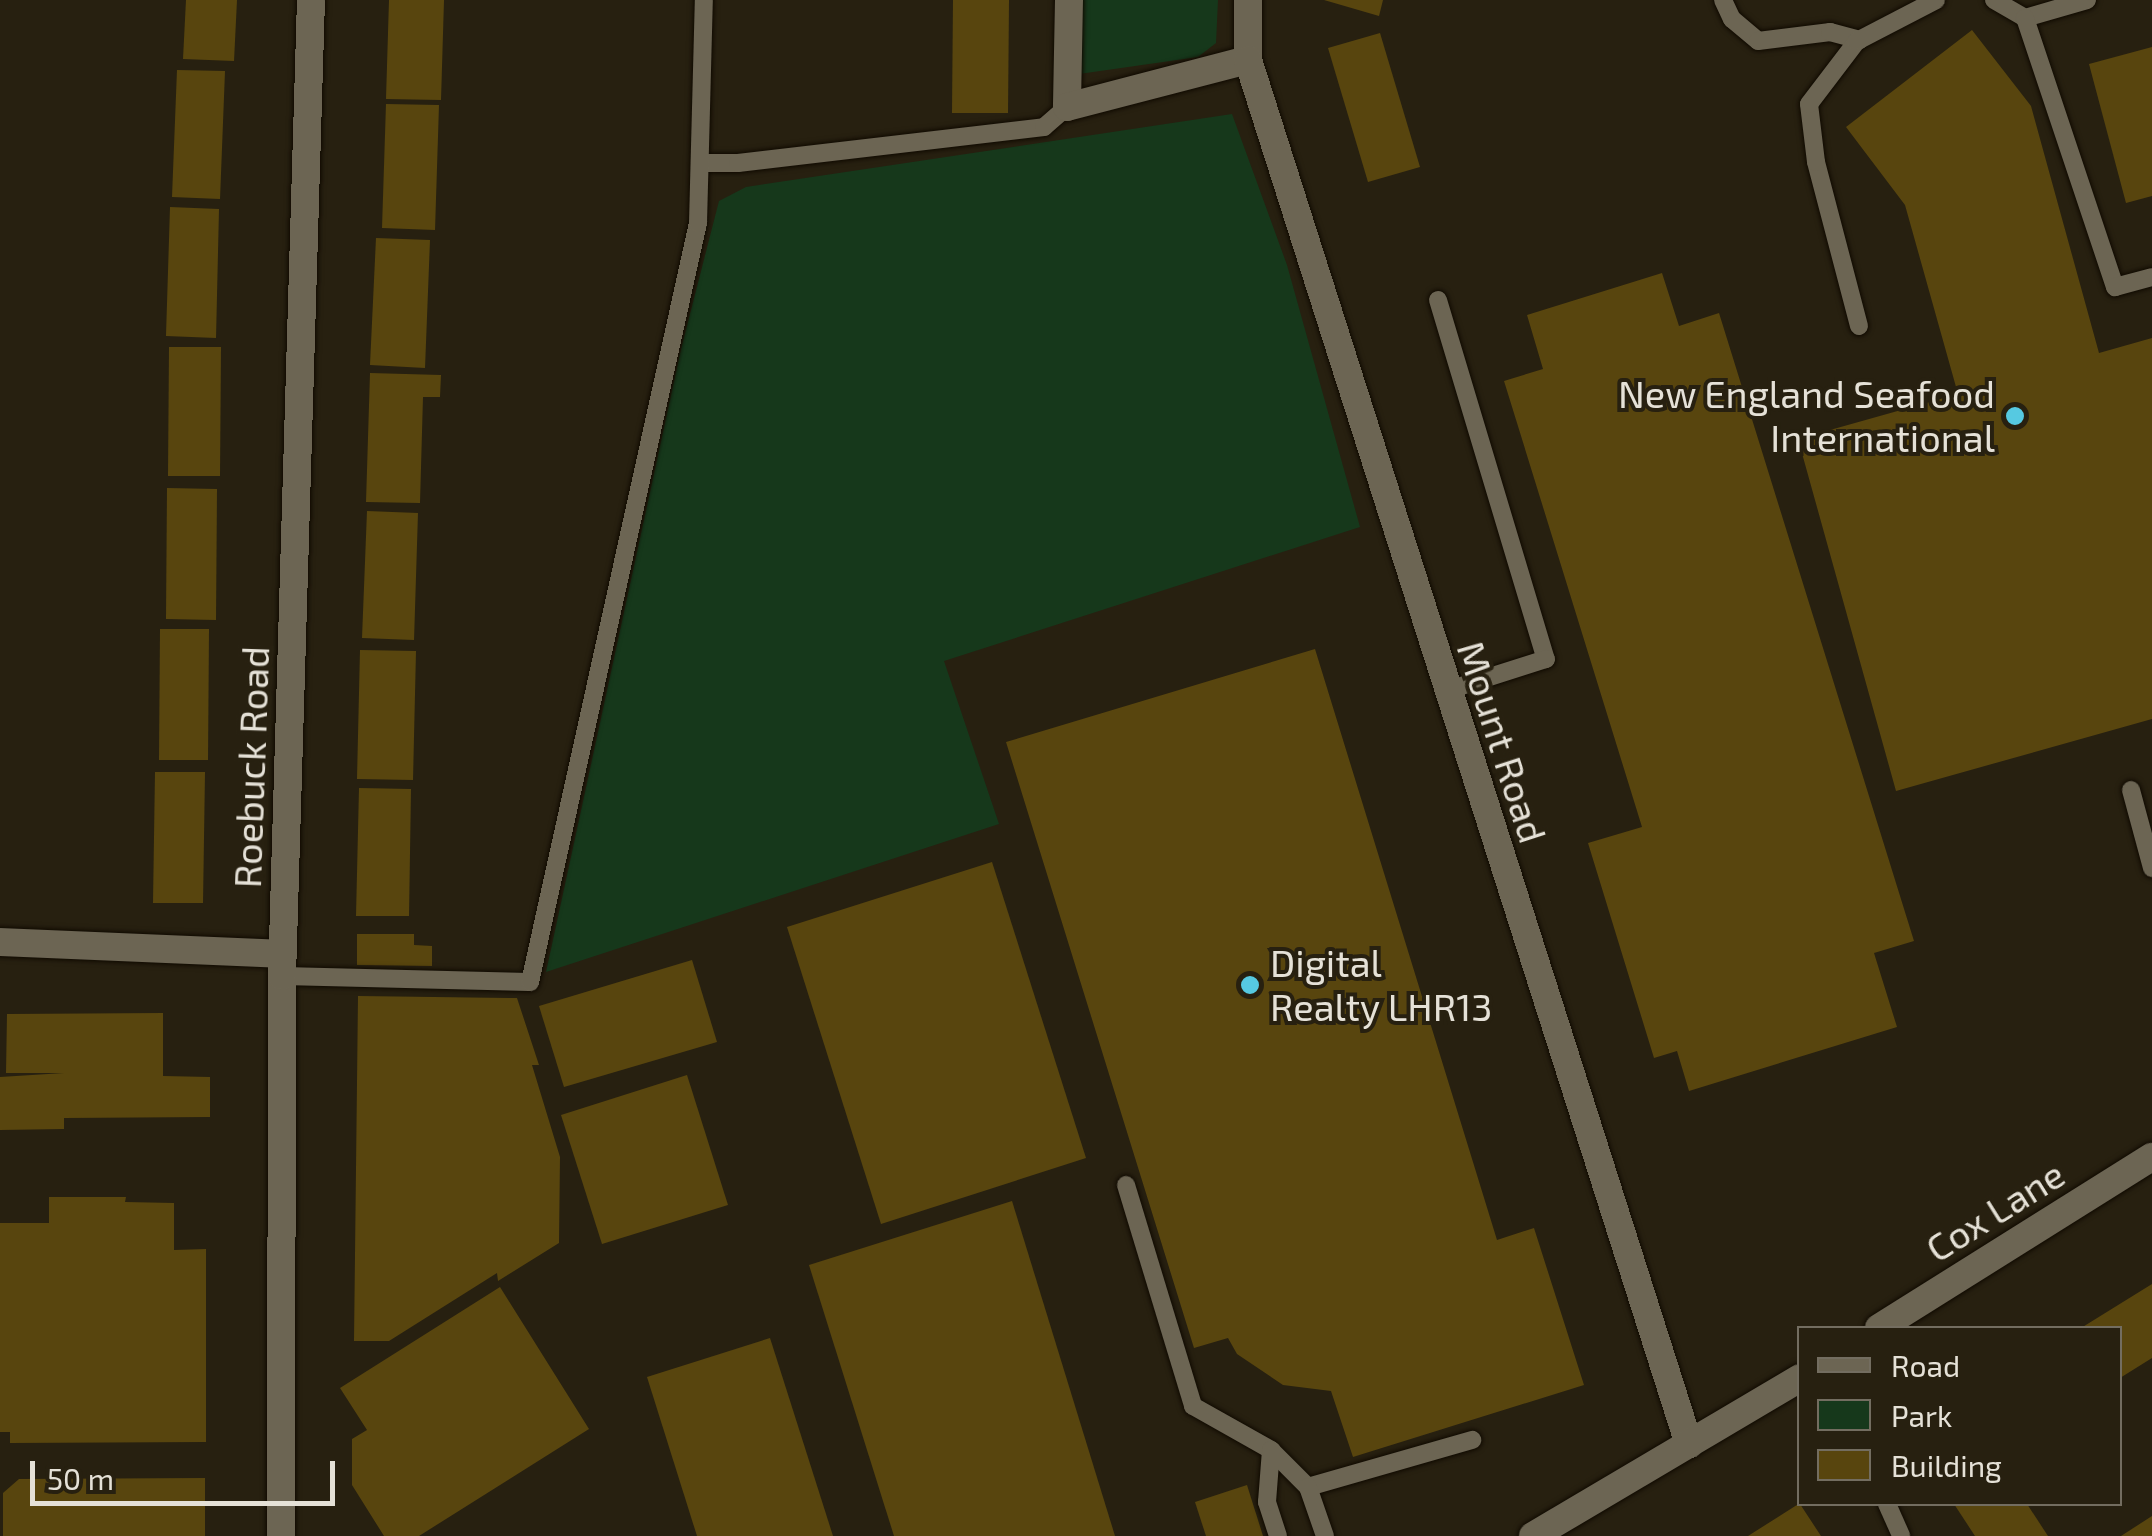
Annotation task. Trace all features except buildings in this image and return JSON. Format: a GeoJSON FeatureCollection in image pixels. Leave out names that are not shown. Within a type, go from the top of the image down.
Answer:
{"type":"FeatureCollection","features":[{"type":"Feature","properties":{"kind":"street","name":"Roebuck Road"},"geometry":{"type":"LineString","coordinates":[[281,1536],[283,965],[311,0]]}},
{"type":"Feature","properties":{"kind":"street"},"geometry":{"type":"LineString","coordinates":[[1069,0],[1067,107],[1248,60]]}},
{"type":"Feature","properties":{"kind":"street","name":"Mount Road"},"geometry":{"type":"LineString","coordinates":[[1248,0],[1248,60],[1446,691],[1690,1444]]}},
{"type":"Feature","properties":{"kind":"street"},"geometry":{"type":"LineString","coordinates":[[0,942],[283,965]]}},
{"type":"Feature","properties":{"kind":"street","name":"Cox Lane"},"geometry":{"type":"LineString","coordinates":[[1882,1326],[2152,1157]]}},
{"type":"Feature","properties":{"kind":"street"},"geometry":{"type":"LineString","coordinates":[[1533,1536],[1797,1380]]}},
{"type":"Feature","properties":{"kind":"lane"},"geometry":{"type":"LineString","coordinates":[[283,965],[530,982],[698,224],[704,0]]}},
{"type":"Feature","properties":{"kind":"lane"},"geometry":{"type":"LineString","coordinates":[[1723,0],[1732,19],[1758,40],[1830,32],[1860,40]]}},
{"type":"Feature","properties":{"kind":"lane"},"geometry":{"type":"LineString","coordinates":[[1859,326],[1816,162],[1809,104],[1860,40],[1936,0]]}},
{"type":"Feature","properties":{"kind":"lane"},"geometry":{"type":"LineString","coordinates":[[1994,0],[2026,18],[2115,287],[2152,277]]}},
{"type":"Feature","properties":{"kind":"lane"},"geometry":{"type":"LineString","coordinates":[[2026,18],[2087,0]]}},
{"type":"Feature","properties":{"kind":"lane"},"geometry":{"type":"LineString","coordinates":[[702,163],[738,163],[1044,127],[1067,107]]}},
{"type":"Feature","properties":{"kind":"lane"},"geometry":{"type":"LineString","coordinates":[[1438,300],[1546,658],[1446,691]]}},
{"type":"Feature","properties":{"kind":"lane"},"geometry":{"type":"LineString","coordinates":[[2131,790],[2152,868]]}},
{"type":"Feature","properties":{"kind":"lane"},"geometry":{"type":"LineString","coordinates":[[1126,1185],[1193,1406],[1272,1450],[1308,1487],[1325,1536]]}},
{"type":"Feature","properties":{"kind":"lane"},"geometry":{"type":"LineString","coordinates":[[1308,1487],[1472,1440]]}},
{"type":"Feature","properties":{"kind":"lane"},"geometry":{"type":"LineString","coordinates":[[1272,1450],[1267,1502],[1278,1536]]}},
{"type":"Feature","properties":{"kind":"lane"},"geometry":{"type":"LineString","coordinates":[[1888,1506],[1901,1536]]}},
{"type":"Feature","properties":{"kind":"green space"},"geometry":{"type":"Polygon","coordinates":[[[1068,0],[1218,0],[1216,43],[1198,57],[1065,76],[1068,0]]]}},
{"type":"Feature","properties":{"kind":"green space"},"geometry":{"type":"Polygon","coordinates":[[[1232,114],[1287,265],[1360,527],[944,661],[999,824],[546,972],[681,349],[719,201],[746,187],[1232,114]]]}},
{"type":"Feature","properties":{"kind":"place","name":"New England Seafood International"},"geometry":{"type":"Point","coordinates":[2015,416]}},
{"type":"Feature","properties":{"kind":"place","name":"Digital Realty LHR13"},"geometry":{"type":"Point","coordinates":[1250,985]}}]}
